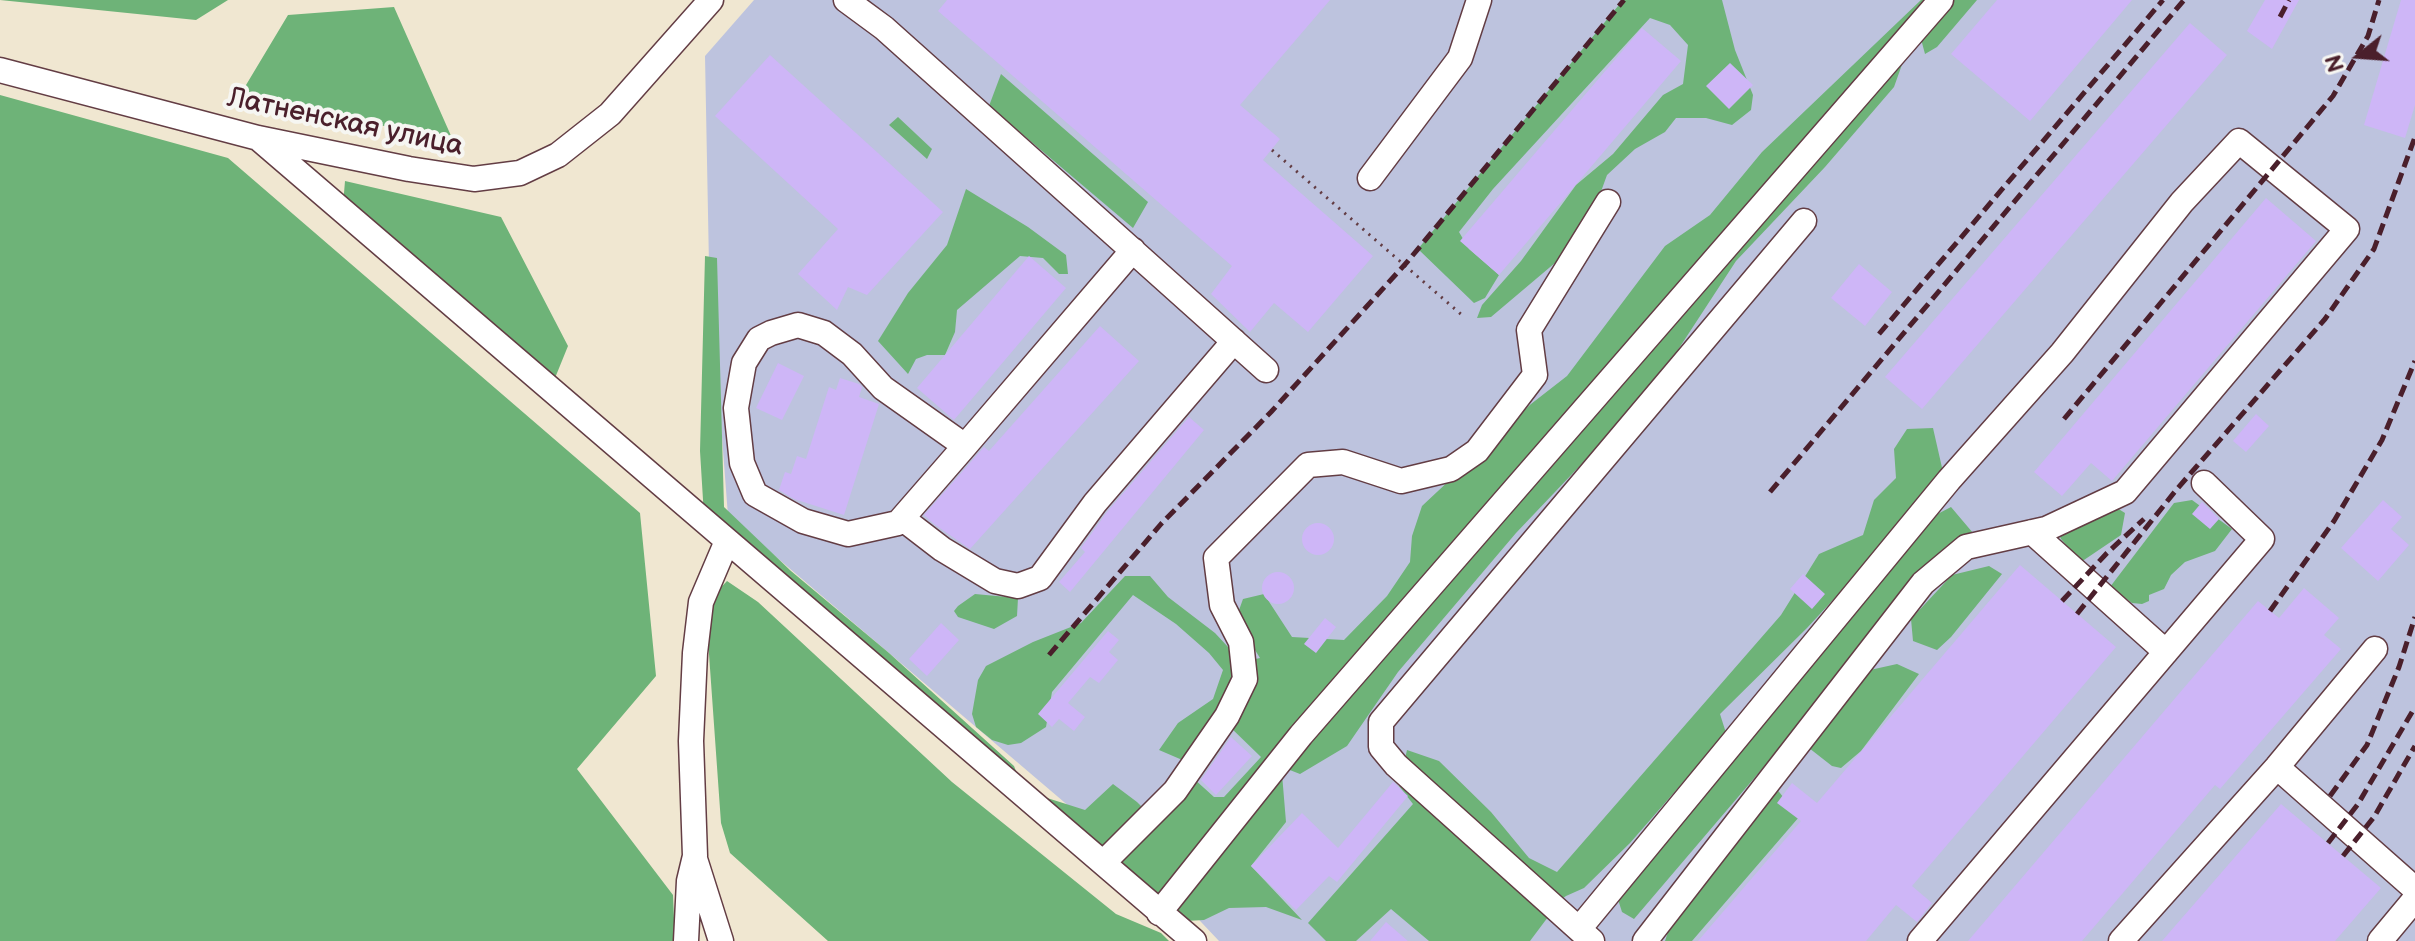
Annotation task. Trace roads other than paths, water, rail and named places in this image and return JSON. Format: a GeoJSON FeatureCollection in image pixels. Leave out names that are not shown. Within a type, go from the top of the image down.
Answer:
{"type":"FeatureCollection","features":[{"type":"Feature","properties":{"kind":"street","name":"Латненская улица"},"geometry":{"type":"LineString","coordinates":[[0,70],[258,138],[474,179],[520,173],[558,155],[610,114],[711,0]]}},
{"type":"Feature","properties":{"kind":"street"},"geometry":{"type":"LineString","coordinates":[[846,0],[884,28],[1266,370]]}},
{"type":"Feature","properties":{"kind":"street"},"geometry":{"type":"LineString","coordinates":[[1370,178],[1460,58],[1479,0]]}},
{"type":"Feature","properties":{"kind":"street"},"geometry":{"type":"LineString","coordinates":[[1159,913],[1301,735],[1941,0]]}},
{"type":"Feature","properties":{"kind":"street"},"geometry":{"type":"LineString","coordinates":[[258,138],[1194,941]]}},
{"type":"Feature","properties":{"kind":"street"},"geometry":{"type":"LineString","coordinates":[[1645,941],[1923,583],[1966,547],[2046,529],[2125,492],[2347,229],[2239,141],[2182,202],[2062,353],[1949,480],[1586,935],[1396,765],[1381,747],[1381,722],[1804,221]]}},
{"type":"Feature","properties":{"kind":"street"},"geometry":{"type":"LineString","coordinates":[[1103,863],[1175,791],[1227,716],[1245,679],[1241,642],[1222,605],[1216,558],[1308,465],[1343,462],[1401,481],[1451,469],[1477,451],[1535,375],[1529,330],[1608,202]]}},
{"type":"Feature","properties":{"kind":"street"},"geometry":{"type":"LineString","coordinates":[[965,446],[883,388],[852,354],[824,333],[798,325],[759,339],[744,363],[736,408],[742,463],[755,494],[803,521],[848,534],[898,523],[903,519],[1133,250]]}},
{"type":"Feature","properties":{"kind":"street"},"geometry":{"type":"LineString","coordinates":[[903,519],[942,549],[995,581],[1018,586],[1040,578],[1095,503],[1234,341]]}},
{"type":"Feature","properties":{"kind":"street"},"geometry":{"type":"LineString","coordinates":[[1920,941],[2262,539],[2204,483]]}},
{"type":"Feature","properties":{"kind":"street"},"geometry":{"type":"LineString","coordinates":[[2032,532],[2166,652]]}},
{"type":"Feature","properties":{"kind":"street"},"geometry":{"type":"LineString","coordinates":[[721,941],[695,856],[691,741],[701,602],[727,541]]}},
{"type":"Feature","properties":{"kind":"street"},"geometry":{"type":"LineString","coordinates":[[2121,941],[2277,767],[2375,649]]}},
{"type":"Feature","properties":{"kind":"street"},"geometry":{"type":"LineString","coordinates":[[2277,767],[2415,889]]}},
{"type":"Feature","properties":{"kind":"street"},"geometry":{"type":"LineString","coordinates":[[686,941],[689,881],[695,856]]}},
{"type":"Feature","properties":{"kind":"street"},"geometry":{"type":"LineString","coordinates":[[2380,941],[2415,899]]}},
{"type":"Feature","properties":{"kind":"railway"},"geometry":{"type":"LineString","coordinates":[[1049,655],[1161,524],[1271,412],[1408,261],[1624,0]]}},
{"type":"Feature","properties":{"kind":"railway"},"geometry":{"type":"LineString","coordinates":[[1879,334],[2163,0]]}},
{"type":"Feature","properties":{"kind":"railway"},"geometry":{"type":"LineString","coordinates":[[1770,492],[2184,0]]}},
{"type":"Feature","properties":{"kind":"railway"},"geometry":{"type":"LineString","coordinates":[[2280,17],[2289,0]]}},
{"type":"Feature","properties":{"kind":"railway"},"geometry":{"type":"LineString","coordinates":[[2064,419],[2333,96],[2368,36],[2379,0]]}},
{"type":"Feature","properties":{"kind":"railway"},"geometry":{"type":"LineString","coordinates":[[2077,614],[2177,489],[2325,319],[2374,249],[2415,137]]}},
{"type":"Feature","properties":{"kind":"railway"},"geometry":{"type":"LineString","coordinates":[[2270,611],[2334,521],[2382,440],[2415,361]]}},
{"type":"Feature","properties":{"kind":"railway"},"geometry":{"type":"LineString","coordinates":[[2062,601],[2144,519]]}},
{"type":"Feature","properties":{"kind":"railway"},"geometry":{"type":"LineString","coordinates":[[2330,796],[2367,745],[2399,667],[2415,617]]}},
{"type":"Feature","properties":{"kind":"railway"},"geometry":{"type":"LineString","coordinates":[[2328,843],[2358,804],[2415,707]]}},
{"type":"Feature","properties":{"kind":"railway"},"geometry":{"type":"LineString","coordinates":[[2343,856],[2374,817],[2415,746]]}}]}
